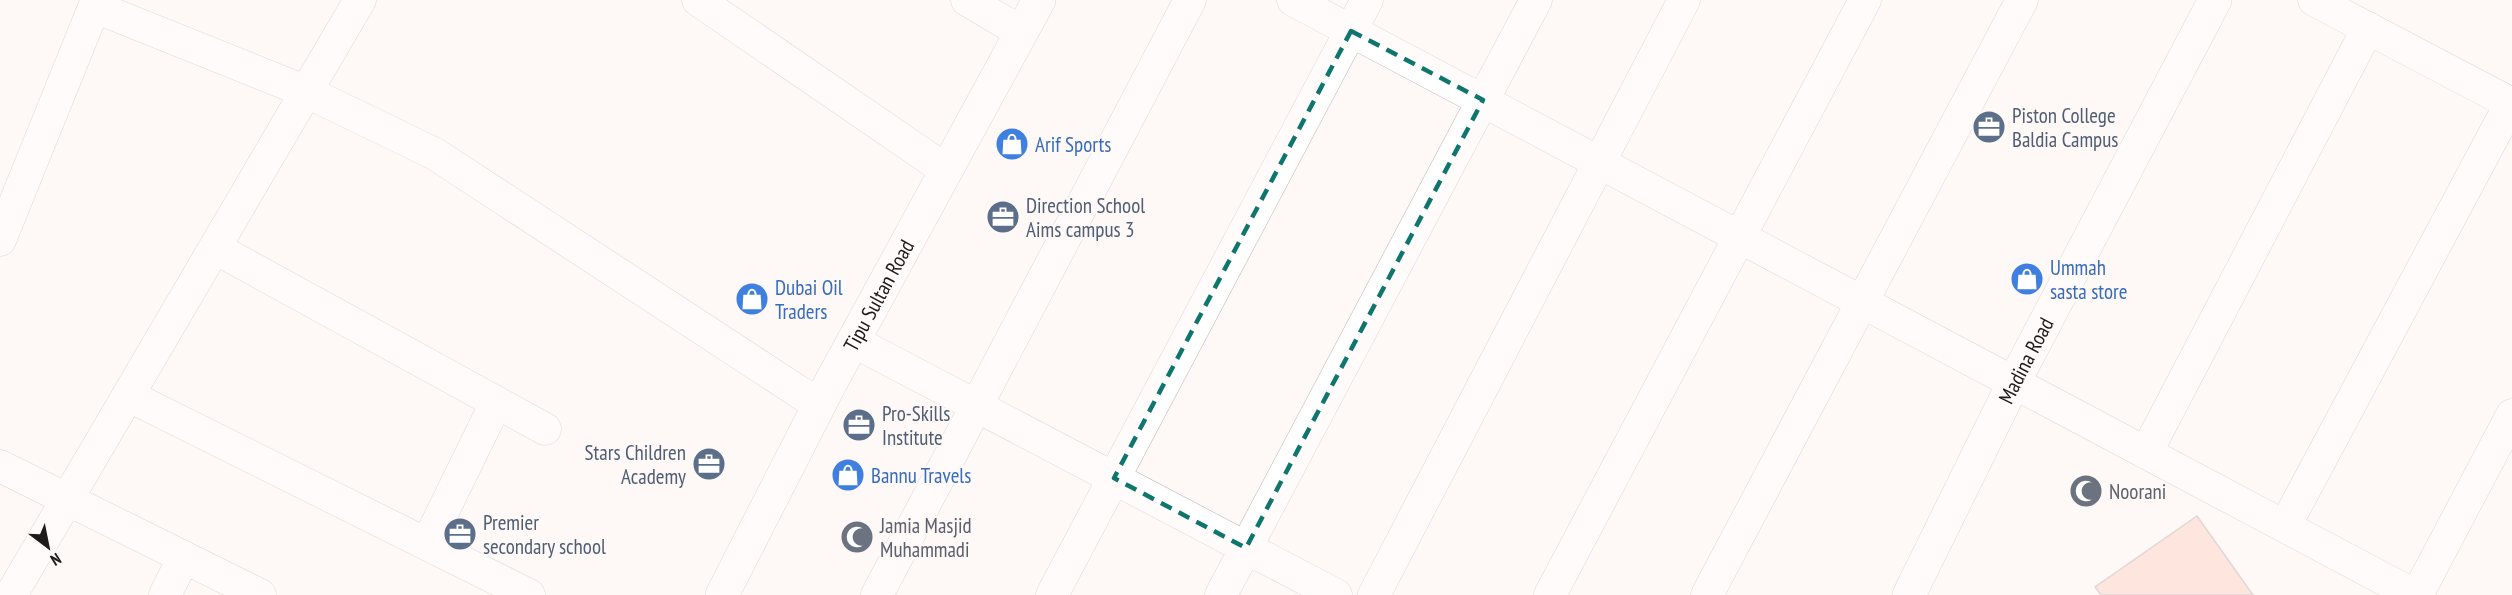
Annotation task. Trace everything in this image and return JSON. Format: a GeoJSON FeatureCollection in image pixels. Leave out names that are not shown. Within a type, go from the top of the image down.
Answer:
{"type":"FeatureCollection","features":[{"type":"Feature","properties":{"kind":"main road","name":"Tipu Sultan Road"},"geometry":{"type":"LineString","coordinates":[[722,595],[852,342],[1039,0]]}},
{"type":"Feature","properties":{"kind":"main road","name":"Madina Road"},"geometry":{"type":"LineString","coordinates":[[1909,595],[2014,382],[2215,0]]}},
{"type":"Feature","properties":{"kind":"street"},"geometry":{"type":"LineString","coordinates":[[11,595],[360,0]]}},
{"type":"Feature","properties":{"kind":"street"},"geometry":{"type":"LineString","coordinates":[[698,0],[946,170]]}},
{"type":"Feature","properties":{"kind":"street"},"geometry":{"type":"LineString","coordinates":[[967,0],[1022,32]]}},
{"type":"Feature","properties":{"kind":"street"},"geometry":{"type":"LineString","coordinates":[[877,595],[1190,0]]}},
{"type":"Feature","properties":{"kind":"street"},"geometry":{"type":"LineString","coordinates":[[1293,0],[2416,595],[2512,415]]}},
{"type":"Feature","properties":{"kind":"street"},"geometry":{"type":"LineString","coordinates":[[1052,595],[1367,0]]}},
{"type":"Feature","properties":{"kind":"street"},"geometry":{"type":"LineString","coordinates":[[1221,595],[1536,0]]}},
{"type":"Feature","properties":{"kind":"street"},"geometry":{"type":"LineString","coordinates":[[1374,595],[1684,0]]}},
{"type":"Feature","properties":{"kind":"street"},"geometry":{"type":"LineString","coordinates":[[1550,595],[1865,0]]}},
{"type":"Feature","properties":{"kind":"street"},"geometry":{"type":"LineString","coordinates":[[1707,595],[2022,0]]}},
{"type":"Feature","properties":{"kind":"street"},"geometry":{"type":"LineString","coordinates":[[2285,526],[2512,103],[2314,0]]}},
{"type":"Feature","properties":{"kind":"street"},"geometry":{"type":"LineString","coordinates":[[0,240],[96,3],[307,92],[435,154],[819,405]]}},
{"type":"Feature","properties":{"kind":"street"},"geometry":{"type":"LineString","coordinates":[[2146,453],[2368,28]]}},
{"type":"Feature","properties":{"kind":"street"},"geometry":{"type":"LineString","coordinates":[[215,248],[545,429]]}},
{"type":"Feature","properties":{"kind":"street"},"geometry":{"type":"LineString","coordinates":[[852,342],[1336,595]]}},
{"type":"Feature","properties":{"kind":"street"},"geometry":{"type":"LineString","coordinates":[[129,396],[529,595]]}},
{"type":"Feature","properties":{"kind":"street"},"geometry":{"type":"LineString","coordinates":[[427,544],[496,402]]}},
{"type":"Feature","properties":{"kind":"street"},"geometry":{"type":"LineString","coordinates":[[0,466],[260,595]]}},
{"type":"Feature","properties":{"kind":"street"},"geometry":{"type":"LineString","coordinates":[[165,595],[184,557]]}},
{"type":"Feature","properties":{"kind":"highlighted area"},"geometry":{"type":"Polygon","coordinates":[[[1351,31],[1483,100],[1246,548],[1114,478],[1351,31]]]}},
{"type":"Feature","properties":{"kind":"building"},"geometry":{"type":"Polygon","coordinates":[[[2197,516],[2253,595],[2101,595],[2095,587],[2197,516]]]}},
{"type":"Feature","properties":{"kind":"place","name":"Piston College Baldia Campus"},"geometry":{"type":"Point","coordinates":[1989,127]}},
{"type":"Feature","properties":{"kind":"place","name":"Arif Sports"},"geometry":{"type":"Point","coordinates":[1012,144]}},
{"type":"Feature","properties":{"kind":"place","name":"Direction School Aims campus 3"},"geometry":{"type":"Point","coordinates":[1003,217]}},
{"type":"Feature","properties":{"kind":"place","name":"Ummah sasta store"},"geometry":{"type":"Point","coordinates":[2027,279]}},
{"type":"Feature","properties":{"kind":"place","name":"Dubai Oil Traders"},"geometry":{"type":"Point","coordinates":[752,299]}},
{"type":"Feature","properties":{"kind":"place","name":"Pro-Skills Institute"},"geometry":{"type":"Point","coordinates":[859,425]}},
{"type":"Feature","properties":{"kind":"place","name":"Stars Children Academy"},"geometry":{"type":"Point","coordinates":[709,464]}},
{"type":"Feature","properties":{"kind":"place","name":"Bannu Travels"},"geometry":{"type":"Point","coordinates":[848,475]}},
{"type":"Feature","properties":{"kind":"place","name":"Noorani"},"geometry":{"type":"Point","coordinates":[2086,491]}},
{"type":"Feature","properties":{"kind":"place","name":"Premier secondary school"},"geometry":{"type":"Point","coordinates":[460,534]}},
{"type":"Feature","properties":{"kind":"place","name":"Jamia Masjid Muhammadi"},"geometry":{"type":"Point","coordinates":[857,537]}}]}
